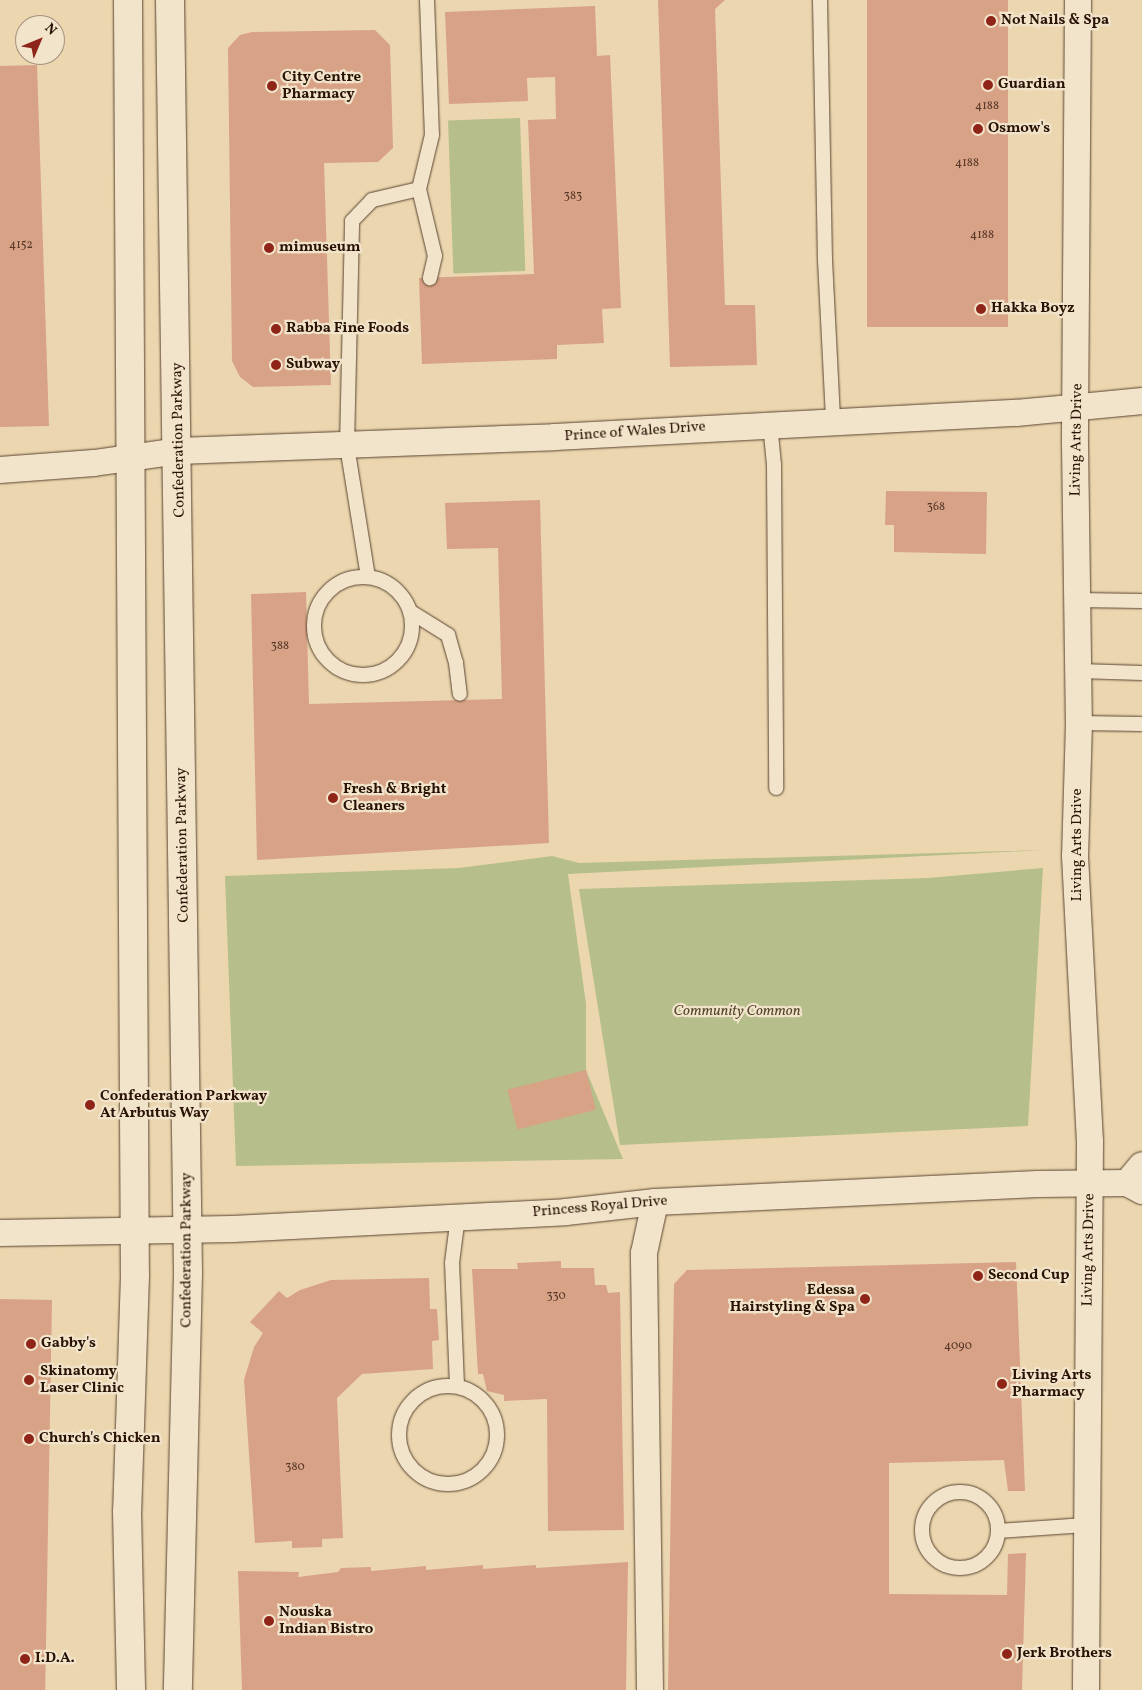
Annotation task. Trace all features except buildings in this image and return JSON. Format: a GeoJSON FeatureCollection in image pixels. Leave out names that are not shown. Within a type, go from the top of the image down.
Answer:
{"type":"FeatureCollection","features":[{"type":"Feature","properties":{"kind":"street"},"geometry":{"type":"LineString","coordinates":[[128,0],[134,1232],[127,1511],[131,1690]]}},
{"type":"Feature","properties":{"kind":"street","name":"Confederation Parkway"},"geometry":{"type":"LineString","coordinates":[[170,0],[188,1230],[178,1690]]}},
{"type":"Feature","properties":{"kind":"street","name":"Living Arts Drive"},"geometry":{"type":"LineString","coordinates":[[1078,0],[1076,408],[1079,723],[1075,856],[1089,1182],[1086,1690]]}},
{"type":"Feature","properties":{"kind":"street","name":"Prince of Wales Drive"},"geometry":{"type":"LineString","coordinates":[[0,470],[178,451],[347,446],[1076,408],[1142,401]]}},
{"type":"Feature","properties":{"kind":"street","name":"Princess Royal Drive"},"geometry":{"type":"LineString","coordinates":[[0,1233],[72,1230],[134,1232],[188,1230],[566,1212],[655,1202],[1137,1180]]}},
{"type":"Feature","properties":{"kind":"street"},"geometry":{"type":"LineString","coordinates":[[650,1690],[644,1253],[655,1202]]}},
{"type":"Feature","properties":{"kind":"lane"},"geometry":{"type":"LineString","coordinates":[[427,0],[432,135],[419,189],[435,256],[430,278]]}},
{"type":"Feature","properties":{"kind":"lane"},"geometry":{"type":"LineString","coordinates":[[820,0],[825,260],[833,420]]}},
{"type":"Feature","properties":{"kind":"lane"},"geometry":{"type":"LineString","coordinates":[[368,577],[347,446],[352,221],[372,200],[419,189]]}},
{"type":"Feature","properties":{"kind":"lane"},"geometry":{"type":"LineString","coordinates":[[770,424],[774,465],[776,788]]}},
{"type":"Feature","properties":{"kind":"lane"},"geometry":{"type":"LineString","coordinates":[[368,577],[386,582],[402,595],[411,612],[412,632],[407,648],[397,662],[383,671],[367,675],[350,673],[334,666],[322,654],[316,638],[314,622],[318,605],[340,582],[368,577]]}},
{"type":"Feature","properties":{"kind":"lane"},"geometry":{"type":"LineString","coordinates":[[1078,600],[1142,601]]}},
{"type":"Feature","properties":{"kind":"lane"},"geometry":{"type":"LineString","coordinates":[[411,612],[448,635],[456,663],[460,694]]}},
{"type":"Feature","properties":{"kind":"lane"},"geometry":{"type":"LineString","coordinates":[[1079,672],[1142,673]]}},
{"type":"Feature","properties":{"kind":"lane"},"geometry":{"type":"LineString","coordinates":[[1079,723],[1142,724]]}},
{"type":"Feature","properties":{"kind":"lane"},"geometry":{"type":"LineString","coordinates":[[457,1386],[452,1263],[458,1216]]}},
{"type":"Feature","properties":{"kind":"lane"},"geometry":{"type":"LineString","coordinates":[[457,1386],[483,1400],[492,1413],[496,1444],[482,1470],[462,1481],[439,1483],[412,1469],[399,1441],[399,1425],[404,1411],[426,1390],[457,1386]]}},
{"type":"Feature","properties":{"kind":"lane"},"geometry":{"type":"LineString","coordinates":[[960,1491],[983,1499],[991,1508],[998,1530],[990,1553],[971,1567],[959,1568],[947,1566],[928,1552],[921,1529],[923,1517],[937,1498],[960,1491]]}},
{"type":"Feature","properties":{"kind":"lane"},"geometry":{"type":"LineString","coordinates":[[998,1530],[1086,1525]]}},
{"type":"Feature","properties":{"kind":"green space"},"geometry":{"type":"Polygon","coordinates":[[[520,118],[525,271],[453,273],[448,121],[520,118]]]}},
{"type":"Feature","properties":{"kind":"green space"},"geometry":{"type":"Polygon","coordinates":[[[1044,850],[568,874],[586,1004],[586,1070],[623,1159],[236,1166],[225,876],[459,868],[552,856],[579,863],[1044,850]]]}},
{"type":"Feature","properties":{"kind":"green space","name":"Community Common"},"geometry":{"type":"Polygon","coordinates":[[[1043,868],[1028,1126],[620,1145],[579,889],[928,878],[1043,868]]]}},
{"type":"Feature","properties":{"kind":"place","name":"Not Nails & Spa"},"geometry":{"type":"Point","coordinates":[991,21]}},
{"type":"Feature","properties":{"kind":"place","name":"Guardian"},"geometry":{"type":"Point","coordinates":[988,85]}},
{"type":"Feature","properties":{"kind":"place","name":"City Centre Pharmacy"},"geometry":{"type":"Point","coordinates":[272,86]}},
{"type":"Feature","properties":{"kind":"place","name":"Osmow's"},"geometry":{"type":"Point","coordinates":[978,129]}},
{"type":"Feature","properties":{"kind":"place","name":"mimuseum"},"geometry":{"type":"Point","coordinates":[269,248]}},
{"type":"Feature","properties":{"kind":"place","name":"Hakka Boyz"},"geometry":{"type":"Point","coordinates":[981,309]}},
{"type":"Feature","properties":{"kind":"place","name":"Rabba Fine Foods"},"geometry":{"type":"Point","coordinates":[276,329]}},
{"type":"Feature","properties":{"kind":"place","name":"Subway"},"geometry":{"type":"Point","coordinates":[276,365]}},
{"type":"Feature","properties":{"kind":"place","name":"Fresh & Bright Cleaners"},"geometry":{"type":"Point","coordinates":[333,798]}},
{"type":"Feature","properties":{"kind":"place","name":"Confederation Parkway At Arbutus Way"},"geometry":{"type":"Point","coordinates":[90,1105]}},
{"type":"Feature","properties":{"kind":"place","name":"Second Cup"},"geometry":{"type":"Point","coordinates":[978,1276]}},
{"type":"Feature","properties":{"kind":"place","name":"Edessa Hairstyling & Spa"},"geometry":{"type":"Point","coordinates":[865,1299]}},
{"type":"Feature","properties":{"kind":"place","name":"Gabby's"},"geometry":{"type":"Point","coordinates":[31,1344]}},
{"type":"Feature","properties":{"kind":"place","name":"Skinatomy Laser Clinic"},"geometry":{"type":"Point","coordinates":[29,1380]}},
{"type":"Feature","properties":{"kind":"place","name":"Living Arts Pharmacy"},"geometry":{"type":"Point","coordinates":[1002,1384]}},
{"type":"Feature","properties":{"kind":"place","name":"Church's Chicken"},"geometry":{"type":"Point","coordinates":[29,1439]}},
{"type":"Feature","properties":{"kind":"place","name":"Nouska Indian Bistro"},"geometry":{"type":"Point","coordinates":[269,1621]}},
{"type":"Feature","properties":{"kind":"place","name":"Jerk Brothers"},"geometry":{"type":"Point","coordinates":[1007,1654]}},
{"type":"Feature","properties":{"kind":"place","name":"I.D.A."},"geometry":{"type":"Point","coordinates":[25,1659]}}]}
